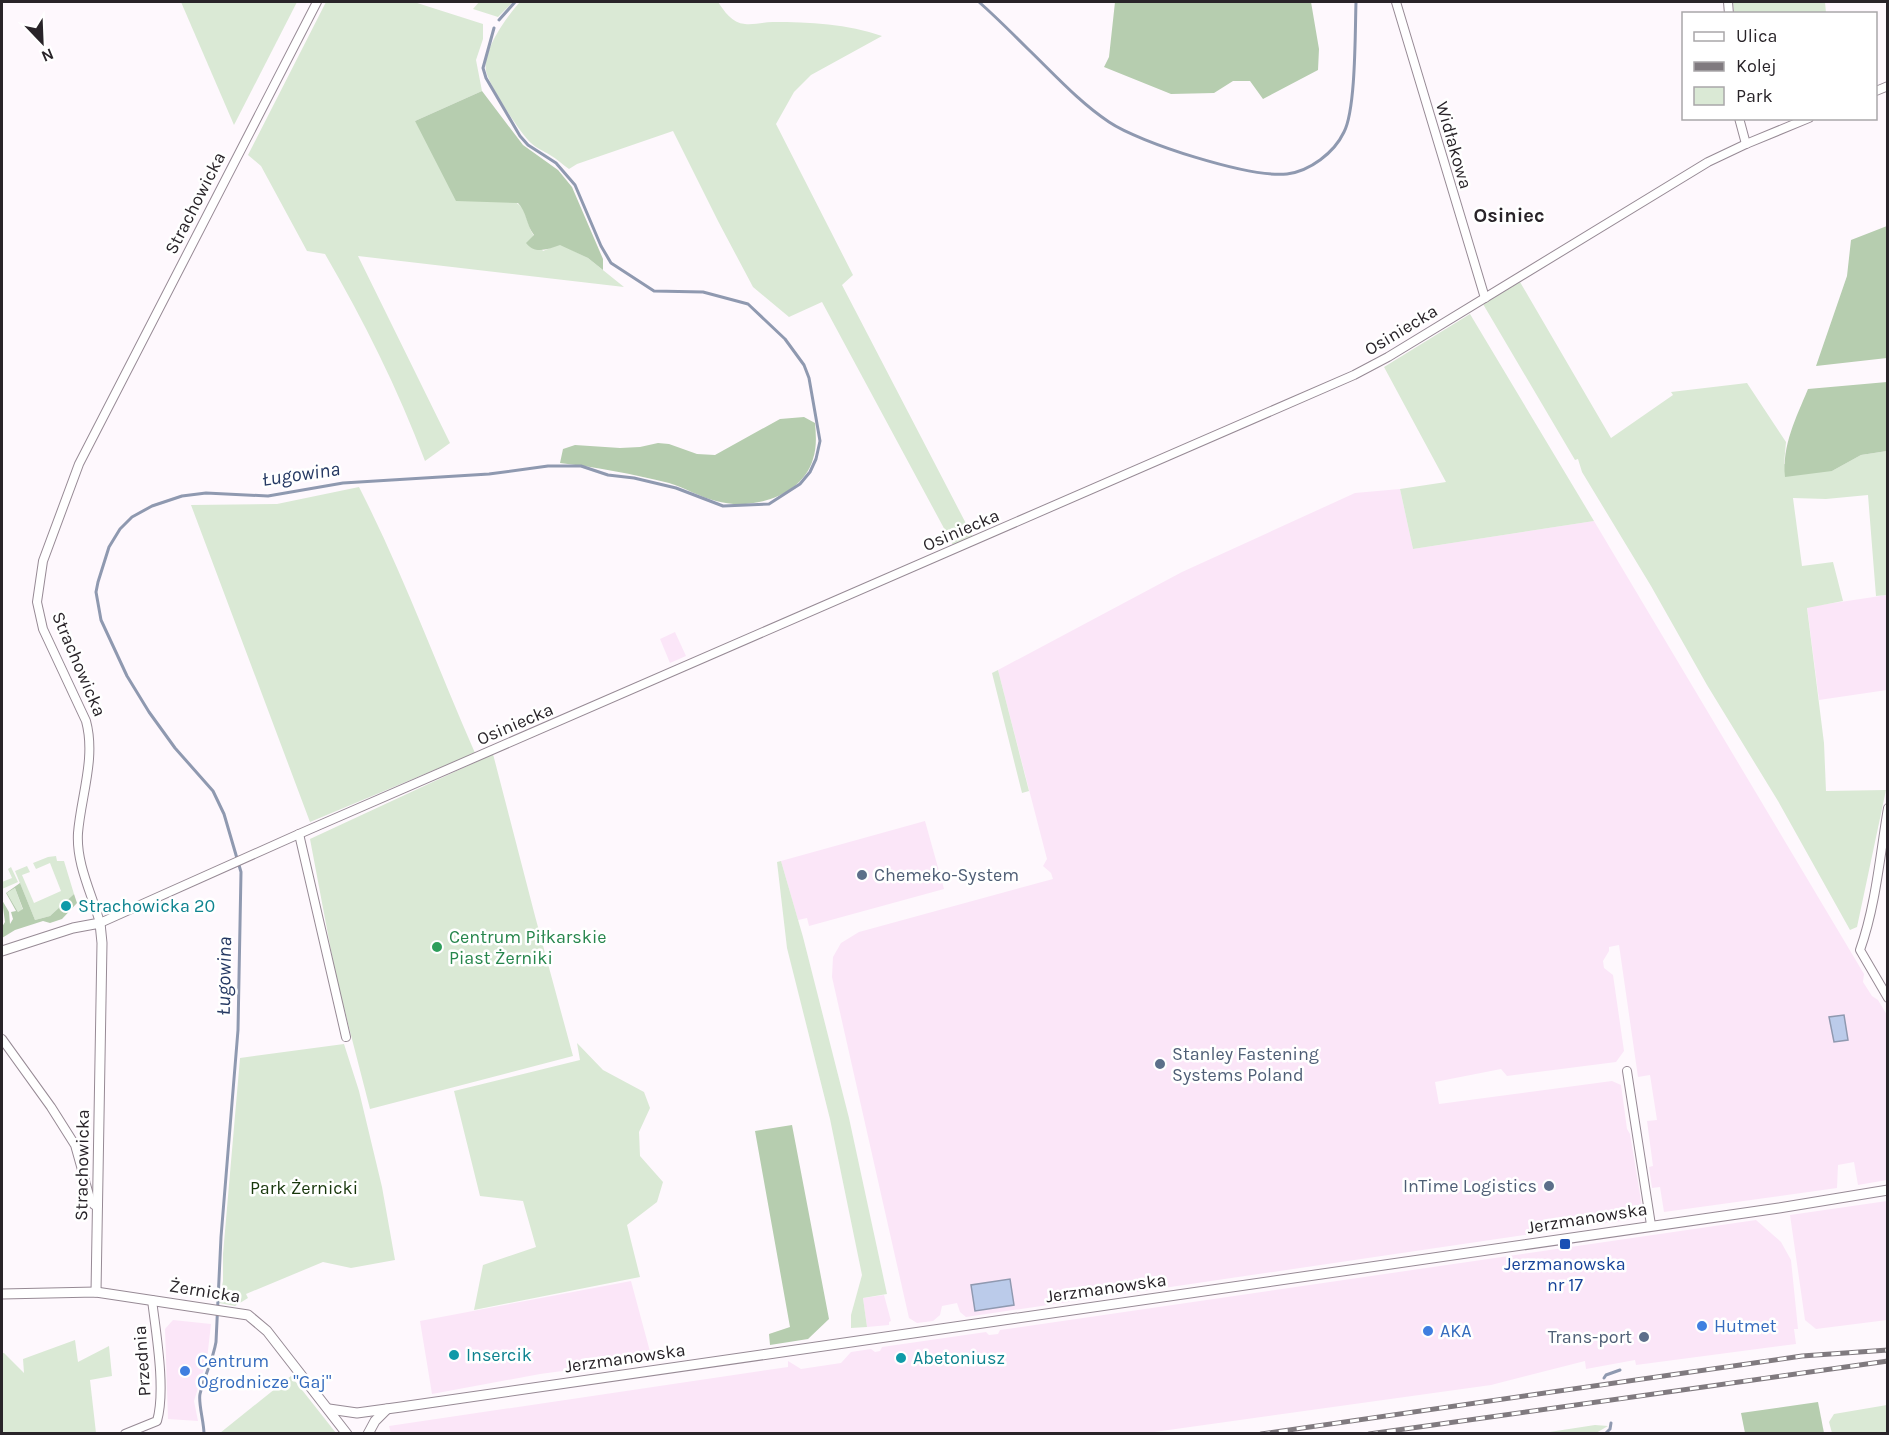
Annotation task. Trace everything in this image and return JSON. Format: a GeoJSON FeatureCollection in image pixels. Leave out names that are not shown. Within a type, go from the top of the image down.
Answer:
{"type":"FeatureCollection","features":[{"type":"Feature","properties":{"kind":"street","name":"Strachowicka"},"geometry":{"type":"LineString","coordinates":[[96,1292],[102,943],[100,923],[82,869],[78,834],[90,736],[86,721],[43,629],[37,602],[43,561],[79,464],[317,2]]}},
{"type":"Feature","properties":{"kind":"street","name":"Widłakowa"},"geometry":{"type":"LineString","coordinates":[[1396,2],[1485,298]]}},
{"type":"Feature","properties":{"kind":"street"},"geometry":{"type":"LineString","coordinates":[[1740,120],[1746,144]]}},
{"type":"Feature","properties":{"kind":"street","name":"Osiniecka"},"geometry":{"type":"LineString","coordinates":[[100,923],[299,834],[1310,395],[1388,357],[1708,162],[1804,120]]}},
{"type":"Feature","properties":{"kind":"street"},"geometry":{"type":"LineString","coordinates":[[1887,808],[1872,902],[1860,950],[1887,998]]}},
{"type":"Feature","properties":{"kind":"street"},"geometry":{"type":"LineString","coordinates":[[299,834],[346,1037]]}},
{"type":"Feature","properties":{"kind":"street"},"geometry":{"type":"LineString","coordinates":[[2,951],[81,926],[100,923]]}},
{"type":"Feature","properties":{"kind":"street"},"geometry":{"type":"LineString","coordinates":[[2,1039],[75,1145],[90,1202],[98,1205]]}},
{"type":"Feature","properties":{"kind":"street"},"geometry":{"type":"LineString","coordinates":[[1627,1071],[1651,1226]]}},
{"type":"Feature","properties":{"kind":"street","name":"Jerzmanowska"},"geometry":{"type":"LineString","coordinates":[[329,1409],[357,1413],[387,1409],[1887,1190]]}},
{"type":"Feature","properties":{"kind":"street","name":"Żernicka"},"geometry":{"type":"LineString","coordinates":[[2,1294],[96,1292],[248,1315],[258,1322],[347,1434]]}},
{"type":"Feature","properties":{"kind":"street","name":"Przednia"},"geometry":{"type":"LineString","coordinates":[[125,1434],[157,1421],[160,1410],[161,1392],[152,1300]]}},
{"type":"Feature","properties":{"kind":"street"},"geometry":{"type":"LineString","coordinates":[[368,1434],[375,1421],[387,1409]]}},
{"type":"Feature","properties":{"kind":"shaded area"},"geometry":{"type":"Polygon","coordinates":[[[1400,489],[1413,549],[1594,521],[1864,974],[1863,982],[1887,1015],[1887,1180],[1858,1185],[1854,1162],[1838,1165],[1837,1188],[1664,1212],[1660,1187],[1652,1188],[1649,1167],[1653,1166],[1647,1121],[1657,1120],[1650,1075],[1638,1077],[1619,945],[1609,947],[1603,961],[1604,968],[1613,975],[1624,1051],[1616,1062],[1507,1076],[1501,1069],[1435,1082],[1439,1104],[1612,1081],[1621,1085],[1643,1213],[1641,1218],[966,1317],[960,1312],[957,1303],[942,1306],[940,1315],[933,1321],[917,1323],[909,1318],[832,977],[833,957],[841,943],[859,932],[1053,879],[1051,873],[1043,866],[1047,859],[998,670],[1182,572],[1355,493],[1400,489]]]}},
{"type":"Feature","properties":{"kind":"shaded area"},"geometry":{"type":"Polygon","coordinates":[[[1887,595],[1887,690],[1819,700],[1807,607],[1887,595]]]}},
{"type":"Feature","properties":{"kind":"shaded area"},"geometry":{"type":"Polygon","coordinates":[[[675,632],[686,656],[670,663],[660,639],[675,632]]]}},
{"type":"Feature","properties":{"kind":"shaded area","name":"Chemeko-System"},"geometry":{"type":"Polygon","coordinates":[[[925,821],[944,889],[809,926],[807,918],[798,920],[781,861],[925,821]]]}},
{"type":"Feature","properties":{"kind":"shaded area"},"geometry":{"type":"Polygon","coordinates":[[[1887,1201],[1887,1320],[1816,1329],[1805,1320],[1790,1215],[1887,1201]]]}},
{"type":"Feature","properties":{"kind":"shaded area"},"geometry":{"type":"Polygon","coordinates":[[[1756,1220],[1781,1242],[1791,1260],[1798,1329],[1794,1329],[1796,1344],[1636,1365],[1635,1360],[1586,1369],[1585,1361],[1491,1385],[1140,1434],[391,1434],[389,1426],[788,1367],[788,1361],[801,1369],[841,1363],[851,1352],[871,1349],[875,1352],[880,1351],[882,1347],[986,1332],[989,1335],[998,1334],[1000,1330],[1756,1220]]]}},
{"type":"Feature","properties":{"kind":"shaded area"},"geometry":{"type":"Polygon","coordinates":[[[631,1281],[652,1359],[540,1374],[432,1394],[420,1321],[631,1281]]]}},
{"type":"Feature","properties":{"kind":"shaded area"},"geometry":{"type":"Polygon","coordinates":[[[884,1295],[891,1321],[889,1325],[867,1327],[863,1298],[884,1295]]]}},
{"type":"Feature","properties":{"kind":"shaded area","name":"Centrum Ogrodnicze \"Gaj\""},"geometry":{"type":"Polygon","coordinates":[[[173,1320],[211,1324],[207,1359],[194,1401],[198,1421],[168,1419],[165,1329],[173,1320]]]}},
{"type":"Feature","properties":{"kind":"green space"},"geometry":{"type":"Polygon","coordinates":[[[181,2],[297,2],[234,125],[181,2]]]}},
{"type":"Feature","properties":{"kind":"green space"},"geometry":{"type":"Polygon","coordinates":[[[326,2],[414,2],[483,24],[483,39],[476,60],[482,91],[415,121],[523,208],[531,231],[543,251],[560,244],[588,258],[624,287],[358,256],[450,443],[425,461],[380,356],[325,254],[307,251],[261,166],[248,155],[326,2]]]}},
{"type":"Feature","properties":{"kind":"green space"},"geometry":{"type":"Polygon","coordinates":[[[479,2],[513,2],[498,17],[473,9],[479,2]]]}},
{"type":"Feature","properties":{"kind":"green space"},"geometry":{"type":"Polygon","coordinates":[[[520,2],[718,2],[729,16],[740,23],[828,24],[882,36],[811,75],[794,92],[776,124],[853,275],[842,285],[973,537],[953,545],[822,302],[789,317],[753,287],[673,131],[577,164],[569,169],[526,138],[499,97],[486,71],[492,44],[502,25],[520,2]]]}},
{"type":"Feature","properties":{"kind":"green space"},"geometry":{"type":"Polygon","coordinates":[[[1115,2],[1311,2],[1319,49],[1318,70],[1263,99],[1250,81],[1233,81],[1214,93],[1171,94],[1104,67],[1109,57],[1115,2]]]}},
{"type":"Feature","properties":{"kind":"green space"},"geometry":{"type":"Polygon","coordinates":[[[1733,2],[1825,2],[1826,12],[1734,12],[1733,2]]]}},
{"type":"Feature","properties":{"kind":"green space"},"geometry":{"type":"Polygon","coordinates":[[[482,91],[523,145],[558,170],[572,187],[603,259],[603,270],[588,258],[560,245],[542,250],[530,247],[526,243],[534,235],[518,203],[456,201],[415,121],[482,91]]]}},
{"type":"Feature","properties":{"kind":"green space"},"geometry":{"type":"Polygon","coordinates":[[[1887,226],[1887,358],[1816,366],[1847,276],[1851,240],[1887,226]]]}},
{"type":"Feature","properties":{"kind":"green space"},"geometry":{"type":"Polygon","coordinates":[[[1520,282],[1611,438],[1673,395],[1671,392],[1747,383],[1786,442],[1784,464],[1832,471],[1861,455],[1887,451],[1887,595],[1876,596],[1868,495],[1826,499],[1793,498],[1802,566],[1833,562],[1843,601],[1807,608],[1824,743],[1826,791],[1886,790],[1857,927],[1850,930],[1778,801],[1582,472],[1578,459],[1575,460],[1483,304],[1520,282]]]}},
{"type":"Feature","properties":{"kind":"green space"},"geometry":{"type":"Polygon","coordinates":[[[1470,314],[1594,521],[1413,549],[1400,489],[1446,482],[1384,367],[1470,314]]]}},
{"type":"Feature","properties":{"kind":"green space"},"geometry":{"type":"Polygon","coordinates":[[[1887,382],[1887,451],[1861,455],[1832,471],[1785,477],[1788,443],[1808,389],[1887,382]]]}},
{"type":"Feature","properties":{"kind":"green space"},"geometry":{"type":"Polygon","coordinates":[[[804,417],[815,423],[816,432],[816,446],[807,472],[787,492],[759,502],[730,504],[704,497],[669,483],[614,471],[560,463],[563,449],[575,445],[620,448],[658,443],[669,444],[697,454],[715,455],[780,419],[804,417]]]}},
{"type":"Feature","properties":{"kind":"green space"},"geometry":{"type":"Polygon","coordinates":[[[359,487],[405,585],[475,753],[310,822],[191,505],[277,504],[359,487]]]}},
{"type":"Feature","properties":{"kind":"green space"},"geometry":{"type":"Polygon","coordinates":[[[998,670],[1029,791],[1022,793],[992,673],[998,670]]]}},
{"type":"Feature","properties":{"kind":"green space","name":"Centrum Piłkarskie Piast Żerniki"},"geometry":{"type":"Polygon","coordinates":[[[493,754],[573,1056],[370,1109],[336,977],[310,839],[493,754]]]}},
{"type":"Feature","properties":{"kind":"green space"},"geometry":{"type":"Polygon","coordinates":[[[56,856],[57,861],[64,861],[74,894],[50,916],[35,920],[15,871],[27,866],[30,872],[22,875],[34,903],[61,891],[50,863],[36,869],[33,863],[56,856]]]}},
{"type":"Feature","properties":{"kind":"green space"},"geometry":{"type":"Polygon","coordinates":[[[781,861],[803,937],[849,1118],[887,1294],[863,1298],[867,1327],[851,1328],[851,1315],[862,1275],[830,1119],[787,948],[777,862],[781,861]]]}},
{"type":"Feature","properties":{"kind":"green space"},"geometry":{"type":"Polygon","coordinates":[[[11,867],[18,882],[2,889],[2,882],[12,878],[8,869],[11,867]]]}},
{"type":"Feature","properties":{"kind":"green space"},"geometry":{"type":"Polygon","coordinates":[[[20,883],[35,920],[50,916],[74,894],[77,903],[62,919],[50,923],[43,921],[15,930],[2,938],[2,927],[5,922],[2,900],[9,912],[10,924],[13,919],[11,912],[16,911],[6,893],[20,883]],[[15,888],[7,893],[18,912],[23,909],[15,888]]]}},
{"type":"Feature","properties":{"kind":"green space"},"geometry":{"type":"Polygon","coordinates":[[[15,888],[23,910],[18,912],[7,893],[15,888]]]}},
{"type":"Feature","properties":{"kind":"green space"},"geometry":{"type":"Polygon","coordinates":[[[577,1043],[603,1070],[644,1092],[650,1108],[639,1132],[640,1156],[663,1182],[657,1202],[627,1225],[640,1277],[474,1310],[483,1265],[536,1247],[523,1201],[480,1196],[454,1091],[580,1060],[577,1043]]]}},
{"type":"Feature","properties":{"kind":"green space","name":"Park Żernicki"},"geometry":{"type":"Polygon","coordinates":[[[344,1044],[359,1091],[382,1187],[395,1260],[351,1268],[323,1262],[246,1294],[248,1298],[235,1306],[219,1303],[223,1281],[223,1254],[240,1058],[344,1044]]]}},
{"type":"Feature","properties":{"kind":"green space"},"geometry":{"type":"Polygon","coordinates":[[[792,1125],[829,1319],[808,1339],[770,1345],[769,1334],[790,1327],[755,1131],[792,1125]]]}},
{"type":"Feature","properties":{"kind":"green space"},"geometry":{"type":"Polygon","coordinates":[[[75,1340],[78,1362],[109,1346],[112,1376],[90,1380],[96,1433],[2,1433],[2,1353],[24,1373],[23,1359],[75,1340]]]}},
{"type":"Feature","properties":{"kind":"green space"},"geometry":{"type":"Polygon","coordinates":[[[291,1376],[336,1433],[220,1433],[291,1376]]]}},
{"type":"Feature","properties":{"kind":"green space"},"geometry":{"type":"Polygon","coordinates":[[[1818,1402],[1824,1433],[1745,1433],[1741,1413],[1818,1402]]]}},
{"type":"Feature","properties":{"kind":"green space"},"geometry":{"type":"Polygon","coordinates":[[[1887,1405],[1887,1433],[1832,1433],[1829,1422],[1834,1414],[1887,1405]]]}},
{"type":"Feature","properties":{"kind":"green space"},"geometry":{"type":"Polygon","coordinates":[[[1595,1425],[1608,1426],[1596,1433],[1543,1433],[1595,1425]]]}},
{"type":"Feature","properties":{"kind":"water"},"geometry":{"type":"Polygon","coordinates":[[[1844,1015],[1848,1040],[1834,1042],[1829,1017],[1844,1015]]]}},
{"type":"Feature","properties":{"kind":"water"},"geometry":{"type":"Polygon","coordinates":[[[1010,1279],[1014,1305],[975,1311],[971,1285],[1010,1279]]]}},
{"type":"Feature","properties":{"kind":"waterway","name":"Ługowina"},"geometry":{"type":"LineString","coordinates":[[499,20],[515,2]]}},
{"type":"Feature","properties":{"kind":"waterway"},"geometry":{"type":"LineString","coordinates":[[979,2],[1077,97],[1109,122],[1169,149],[1223,165],[1270,174],[1287,174],[1313,165],[1328,154],[1340,140],[1351,106],[1356,2]]}},
{"type":"Feature","properties":{"kind":"waterway","name":"Ługowina"},"geometry":{"type":"LineString","coordinates":[[204,1434],[200,1398],[216,1342],[221,1237],[238,1030],[241,872],[224,814],[213,791],[175,748],[149,712],[127,676],[101,620],[96,592],[98,582],[109,547],[120,529],[132,517],[152,506],[182,496],[206,493],[268,496],[343,483],[489,474],[548,466],[581,466],[608,475],[634,478],[676,488],[723,506],[769,504],[800,484],[810,472],[820,441],[809,378],[804,365],[785,339],[748,304],[703,292],[654,291],[611,263],[601,246],[575,185],[556,163],[528,145],[520,136],[486,78],[483,68],[494,28]]}},
{"type":"Feature","properties":{"kind":"waterway"},"geometry":{"type":"LineString","coordinates":[[1604,1378],[1620,1370]]}},
{"type":"Feature","properties":{"kind":"waterway"},"geometry":{"type":"LineString","coordinates":[[1605,1434],[1610,1429],[1611,1423]]}},
{"type":"Feature","properties":{"kind":"railway"},"geometry":{"type":"LineString","coordinates":[[1261,1434],[1802,1356],[1888,1350]]}},
{"type":"Feature","properties":{"kind":"railway"},"geometry":{"type":"LineString","coordinates":[[1369,1434],[1888,1361]]}},
{"type":"Feature","properties":{"kind":"place","name":"Chemeko-System"},"geometry":{"type":"Point","coordinates":[862,875]}},
{"type":"Feature","properties":{"kind":"place","name":"Strachowicka 20"},"geometry":{"type":"Point","coordinates":[66,906]}},
{"type":"Feature","properties":{"kind":"place","name":"Centrum Piłkarskie Piast Żerniki"},"geometry":{"type":"Point","coordinates":[437,947]}},
{"type":"Feature","properties":{"kind":"place","name":"Stanley Fastening Systems Poland"},"geometry":{"type":"Point","coordinates":[1160,1064]}},
{"type":"Feature","properties":{"kind":"place","name":"InTime Logistics"},"geometry":{"type":"Point","coordinates":[1549,1186]}},
{"type":"Feature","properties":{"kind":"place","name":"Jerzmanowska nr 17"},"geometry":{"type":"Point","coordinates":[1565,1244]}},
{"type":"Feature","properties":{"kind":"place","name":"Hutmet"},"geometry":{"type":"Point","coordinates":[1702,1326]}},
{"type":"Feature","properties":{"kind":"place","name":"AKA"},"geometry":{"type":"Point","coordinates":[1428,1331]}},
{"type":"Feature","properties":{"kind":"place","name":"Trans-port"},"geometry":{"type":"Point","coordinates":[1644,1337]}},
{"type":"Feature","properties":{"kind":"place","name":"Insercik"},"geometry":{"type":"Point","coordinates":[454,1355]}},
{"type":"Feature","properties":{"kind":"place","name":"Abetoniusz"},"geometry":{"type":"Point","coordinates":[901,1358]}},
{"type":"Feature","properties":{"kind":"place","name":"Centrum Ogrodnicze \"Gaj\""},"geometry":{"type":"Point","coordinates":[185,1371]}},
{"type":"Feature","properties":{"kind":"district","name":"Osiniec"},"geometry":{"type":"Point","coordinates":[1509,215]}}]}
